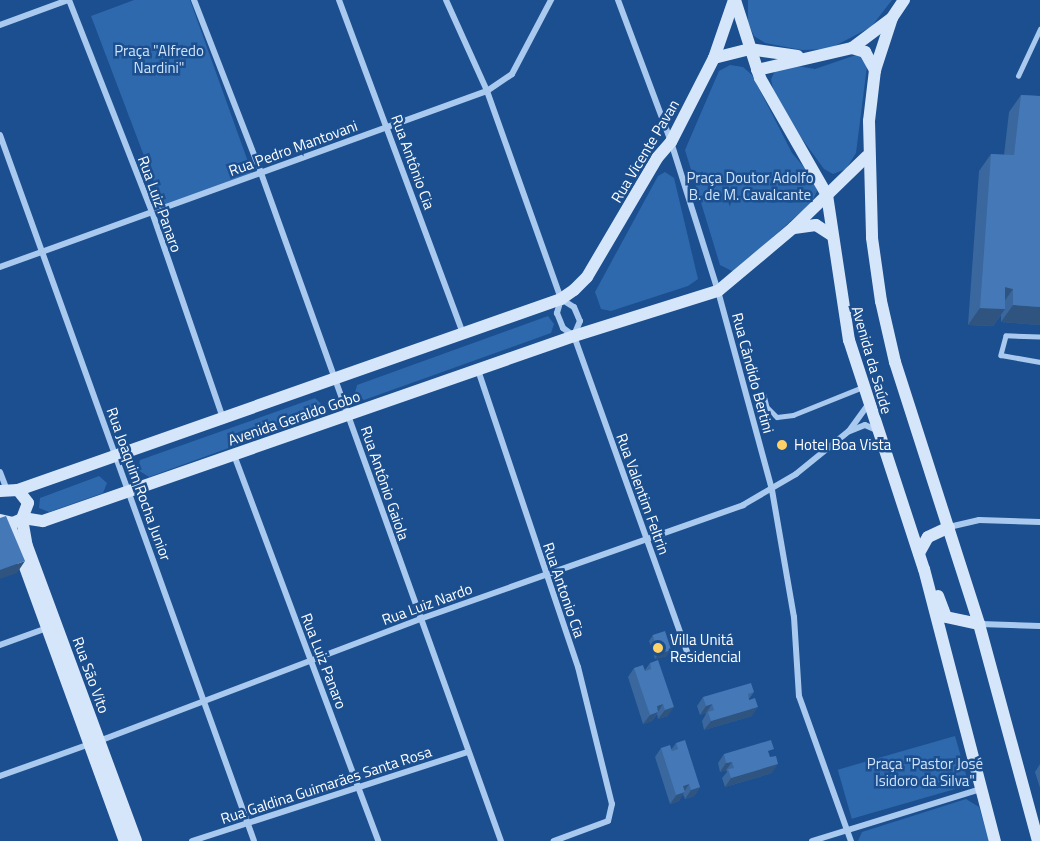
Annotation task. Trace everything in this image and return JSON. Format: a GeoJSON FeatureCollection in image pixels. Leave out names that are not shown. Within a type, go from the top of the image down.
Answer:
{"type":"FeatureCollection","features":[{"type":"Feature","properties":{"kind":"street"},"geometry":{"type":"LineString","coordinates":[[0,25],[68,0]]}},
{"type":"Feature","properties":{"kind":"street","name":"Rua Luiz Panaro"},"geometry":{"type":"LineString","coordinates":[[68,0],[152,212],[223,418]]}},
{"type":"Feature","properties":{"kind":"street","name":"Rua Antônio Gaiola"},"geometry":{"type":"LineString","coordinates":[[194,0],[261,173],[501,841]]}},
{"type":"Feature","properties":{"kind":"street","name":"Rua Antônio Cia"},"geometry":{"type":"LineString","coordinates":[[339,0],[464,333]]}},
{"type":"Feature","properties":{"kind":"street","name":"Rua Valentim Feltrin"},"geometry":{"type":"LineString","coordinates":[[446,0],[487,91],[561,299],[557,314],[563,327],[574,336],[690,660]]}},
{"type":"Feature","properties":{"kind":"street","name":"Rua Pedro Mantovani"},"geometry":{"type":"LineString","coordinates":[[0,267],[487,91],[512,74],[551,0]]}},
{"type":"Feature","properties":{"kind":"street","name":"Rua Cândido Bertini"},"geometry":{"type":"LineString","coordinates":[[618,0],[671,142],[718,291],[772,490],[794,617],[800,696],[851,841]]}},
{"type":"Feature","properties":{"kind":"street","name":"Rua Vicente Pavan"},"geometry":{"type":"LineString","coordinates":[[561,299],[587,277],[657,158],[671,142],[714,58],[734,0]]}},
{"type":"Feature","properties":{"kind":"street","name":"Avenida da Saúde"},"geometry":{"type":"LineString","coordinates":[[734,0],[757,70],[827,195],[830,234],[842,309],[868,405],[924,569],[995,841]]}},
{"type":"Feature","properties":{"kind":"street","name":"Avenida da Saúde"},"geometry":{"type":"LineString","coordinates":[[904,0],[892,18],[875,70],[867,156],[872,238],[881,301],[895,362],[979,624],[1039,841]]}},
{"type":"Feature","properties":{"kind":"street"},"geometry":{"type":"LineString","coordinates":[[757,70],[805,57],[852,48],[892,18]]}},
{"type":"Feature","properties":{"kind":"street"},"geometry":{"type":"LineString","coordinates":[[852,48],[866,52],[875,70]]}},
{"type":"Feature","properties":{"kind":"street"},"geometry":{"type":"LineString","coordinates":[[714,58],[749,49],[805,57]]}},
{"type":"Feature","properties":{"kind":"street","name":"Rua Joaquim Rocha Junior"},"geometry":{"type":"LineString","coordinates":[[0,135],[45,251],[255,841]]}},
{"type":"Feature","properties":{"kind":"street"},"geometry":{"type":"LineString","coordinates":[[718,291],[793,228],[867,156]]}},
{"type":"Feature","properties":{"kind":"street"},"geometry":{"type":"LineString","coordinates":[[793,228],[816,225],[830,234]]}},
{"type":"Feature","properties":{"kind":"street","name":"Avenida Geraldo Gobo"},"geometry":{"type":"LineString","coordinates":[[22,519],[43,521],[574,336],[718,291]]}},
{"type":"Feature","properties":{"kind":"street","name":"Rua Valentim Feltrin"},"geometry":{"type":"LineString","coordinates":[[561,299],[574,307],[580,321],[574,336]]}},
{"type":"Feature","properties":{"kind":"street","name":"Avenida Geraldo Gobo"},"geometry":{"type":"LineString","coordinates":[[8,490],[116,455],[561,299]]}},
{"type":"Feature","properties":{"kind":"street","name":"Rua Antonio Cia"},"geometry":{"type":"LineString","coordinates":[[477,370],[578,667],[612,804],[608,821],[554,841]]}},
{"type":"Feature","properties":{"kind":"street","name":"Rua Luiz Nardo"},"geometry":{"type":"LineString","coordinates":[[0,776],[420,619],[743,505],[772,490],[849,431],[868,405]]}},
{"type":"Feature","properties":{"kind":"street"},"geometry":{"type":"LineString","coordinates":[[849,431],[865,424],[877,430]]}},
{"type":"Feature","properties":{"kind":"street","name":"Rua Luiz Panaro"},"geometry":{"type":"LineString","coordinates":[[234,455],[378,841]]}},
{"type":"Feature","properties":{"kind":"street"},"geometry":{"type":"LineString","coordinates":[[0,472],[8,490]]}},
{"type":"Feature","properties":{"kind":"street","name":"Rua São Vito"},"geometry":{"type":"LineString","coordinates":[[8,490],[28,503],[22,519],[27,546],[125,841]]}},
{"type":"Feature","properties":{"kind":"street"},"geometry":{"type":"LineString","coordinates":[[4,521],[22,519]]}},
{"type":"Feature","properties":{"kind":"street"},"geometry":{"type":"LineString","coordinates":[[919,553],[928,537],[949,527],[979,520],[1040,522]]}},
{"type":"Feature","properties":{"kind":"street","name":"Rua São Vito"},"geometry":{"type":"LineString","coordinates":[[4,521],[52,626]]}},
{"type":"Feature","properties":{"kind":"street"},"geometry":{"type":"LineString","coordinates":[[27,546],[43,521]]}},
{"type":"Feature","properties":{"kind":"street"},"geometry":{"type":"LineString","coordinates":[[924,569],[931,575],[946,617],[979,624],[1040,626]]}},
{"type":"Feature","properties":{"kind":"street"},"geometry":{"type":"LineString","coordinates":[[0,645],[52,626]]}},
{"type":"Feature","properties":{"kind":"street","name":"Rua São Vito"},"geometry":{"type":"LineString","coordinates":[[94,742],[136,841]]}},
{"type":"Feature","properties":{"kind":"street","name":"Rua Galdina Guimarães Santa Rosa"},"geometry":{"type":"LineString","coordinates":[[192,841],[468,752]]}},
{"type":"Feature","properties":{"kind":"street"},"geometry":{"type":"LineString","coordinates":[[812,841],[981,789]]}},
{"type":"Feature","properties":{"kind":"street"},"geometry":{"type":"LineString","coordinates":[[1024,841],[1039,841]]}},
{"type":"Feature","properties":{"kind":"lane"},"geometry":{"type":"LineString","coordinates":[[1018,76],[1040,29]]}},
{"type":"Feature","properties":{"kind":"lane"},"geometry":{"type":"LineString","coordinates":[[1040,337],[1006,336],[1001,355],[1040,362]]}},
{"type":"Feature","properties":{"kind":"lane"},"geometry":{"type":"LineString","coordinates":[[764,395],[766,407],[777,417],[863,387]]}},
{"type":"Feature","properties":{"kind":"green space","name":"Praça \"Alfredo Nardini\""},"geometry":{"type":"Polygon","coordinates":[[[134,0],[190,0],[252,173],[163,206],[91,16],[134,0]]]}},
{"type":"Feature","properties":{"kind":"green space"},"geometry":{"type":"Polygon","coordinates":[[[748,0],[892,0],[871,27],[829,49],[802,50],[765,43],[754,36],[748,23],[748,0]]]}},
{"type":"Feature","properties":{"kind":"green space"},"geometry":{"type":"Polygon","coordinates":[[[856,55],[862,56],[867,66],[856,153],[846,169],[833,174],[824,169],[797,132],[773,89],[771,79],[776,69],[791,65],[815,69],[856,55]]]}},
{"type":"Feature","properties":{"kind":"green space","name":"Praça Doutor Adolfo B. de M. Cavalcante"},"geometry":{"type":"Polygon","coordinates":[[[730,65],[743,67],[752,75],[792,153],[814,179],[817,191],[812,202],[734,272],[720,265],[685,150],[719,71],[730,65]]]}},
{"type":"Feature","properties":{"kind":"green space"},"geometry":{"type":"Polygon","coordinates":[[[665,172],[674,178],[698,279],[688,286],[611,311],[601,309],[595,292],[658,176],[665,172]]]}},
{"type":"Feature","properties":{"kind":"green space"},"geometry":{"type":"Polygon","coordinates":[[[548,316],[554,324],[551,333],[364,400],[355,393],[357,385],[548,316]]]}},
{"type":"Feature","properties":{"kind":"green space"},"geometry":{"type":"Polygon","coordinates":[[[315,398],[323,406],[322,414],[149,477],[138,470],[140,460],[315,398]]]}},
{"type":"Feature","properties":{"kind":"green space"},"geometry":{"type":"Polygon","coordinates":[[[99,476],[107,483],[103,493],[49,512],[39,508],[40,498],[99,476]]]}},
{"type":"Feature","properties":{"kind":"green space","name":"Praça \"Pastor José Isidoro da Silva\""},"geometry":{"type":"Polygon","coordinates":[[[955,736],[969,785],[852,819],[838,770],[955,736]]]}},
{"type":"Feature","properties":{"kind":"green space"},"geometry":{"type":"Polygon","coordinates":[[[966,799],[979,807],[989,841],[858,841],[862,832],[966,799]]]}},
{"type":"Feature","properties":{"kind":"building"},"geometry":{"type":"Polygon","coordinates":[[[1021,95],[1040,96],[1040,307],[1013,305],[1013,289],[1005,287],[1005,309],[980,308],[991,154],[1014,155],[1021,95]]]}},
{"type":"Feature","properties":{"kind":"building"},"geometry":{"type":"Polygon","coordinates":[[[6,516],[25,561],[0,570],[0,518],[6,516]]]}},
{"type":"Feature","properties":{"kind":"building"},"geometry":{"type":"Polygon","coordinates":[[[665,631],[671,650],[659,654],[653,635],[665,631]]]}},
{"type":"Feature","properties":{"kind":"building"},"geometry":{"type":"Polygon","coordinates":[[[658,660],[674,707],[665,710],[663,704],[657,706],[658,712],[650,715],[634,668],[643,665],[645,671],[651,669],[650,663],[658,660]]]}},
{"type":"Feature","properties":{"kind":"building"},"geometry":{"type":"Polygon","coordinates":[[[751,683],[754,692],[748,694],[749,700],[755,698],[758,707],[711,721],[708,712],[714,710],[712,704],[706,706],[703,697],[751,683]]]}},
{"type":"Feature","properties":{"kind":"building"},"geometry":{"type":"Polygon","coordinates":[[[685,740],[700,787],[691,790],[689,784],[683,786],[685,792],[676,795],[661,748],[670,745],[672,751],[678,749],[676,743],[685,740]]]}},
{"type":"Feature","properties":{"kind":"building"},"geometry":{"type":"Polygon","coordinates":[[[771,740],[774,749],[768,751],[770,757],[776,756],[778,764],[731,778],[728,769],[734,768],[732,762],[726,763],[724,754],[771,740]]]}},
{"type":"Feature","properties":{"kind":"place","name":"Hotel Boa Vista"},"geometry":{"type":"Point","coordinates":[782,445]}},
{"type":"Feature","properties":{"kind":"place","name":"Villa Unitá Residencial"},"geometry":{"type":"Point","coordinates":[658,648]}}]}
